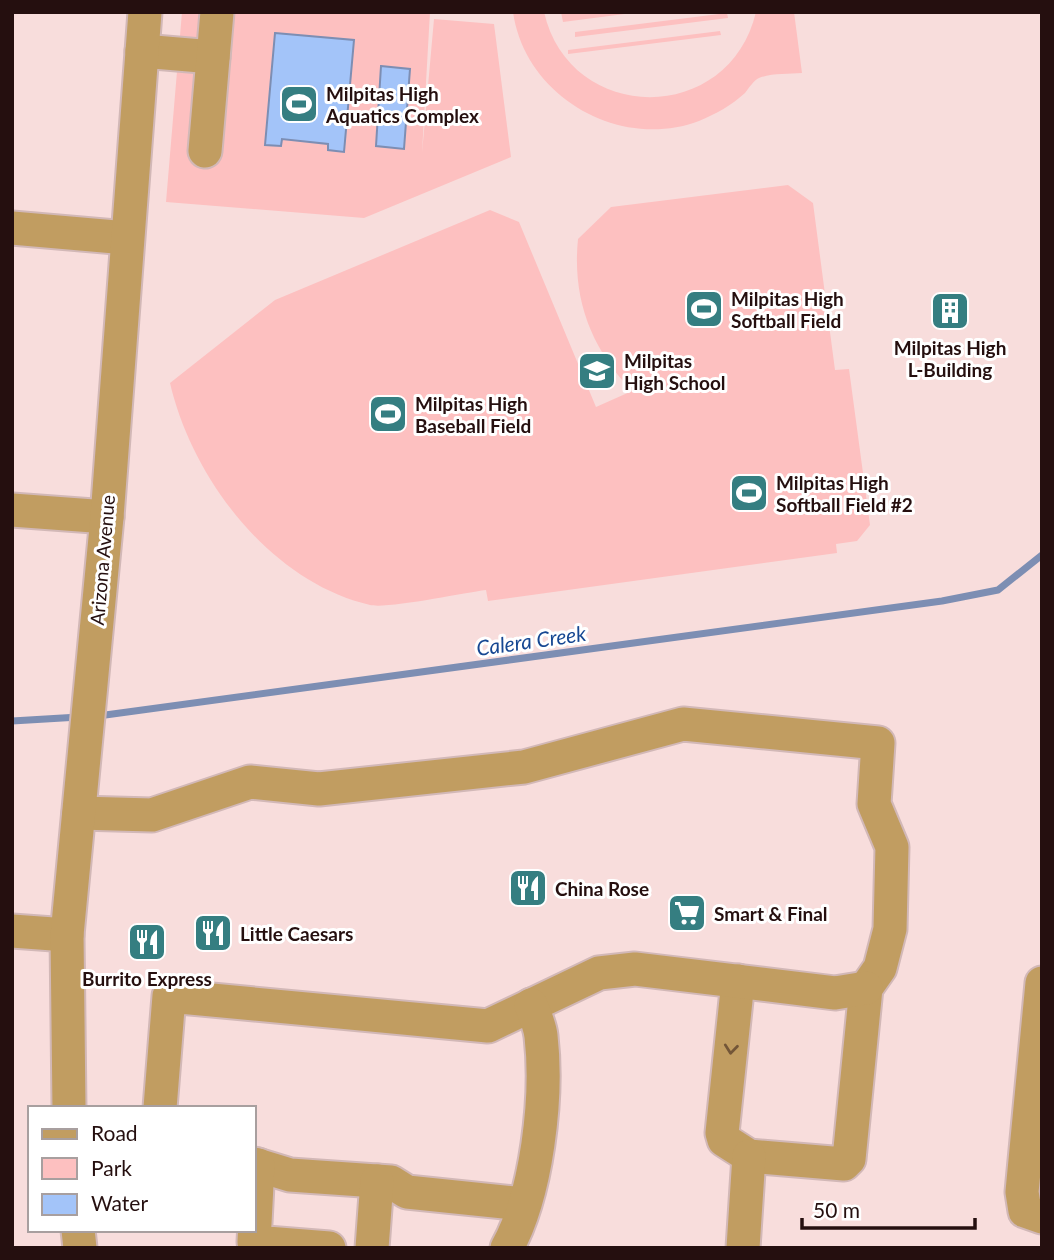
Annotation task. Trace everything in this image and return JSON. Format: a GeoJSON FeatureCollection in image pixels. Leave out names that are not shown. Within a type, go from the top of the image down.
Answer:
{"type":"FeatureCollection","features":[{"type":"Feature","properties":{"kind":"street","name":"Arizona Avenue"},"geometry":{"type":"LineString","coordinates":[[69,1106],[67,935],[107,517],[145,12]]}},
{"type":"Feature","properties":{"kind":"street"},"geometry":{"type":"LineString","coordinates":[[205,151],[217,12]]}},
{"type":"Feature","properties":{"kind":"street"},"geometry":{"type":"LineString","coordinates":[[142,51],[213,57]]}},
{"type":"Feature","properties":{"kind":"street"},"geometry":{"type":"LineString","coordinates":[[12,228],[127,238]]}},
{"type":"Feature","properties":{"kind":"street"},"geometry":{"type":"LineString","coordinates":[[12,510],[107,517]]}},
{"type":"Feature","properties":{"kind":"street"},"geometry":{"type":"LineString","coordinates":[[79,813],[152,816],[250,782],[319,789],[524,767],[683,724],[878,743],[874,804],[892,847],[890,929],[880,968],[866,988],[849,1159],[838,1165],[749,1156],[728,1145],[722,1133],[738,981]]}},
{"type":"Feature","properties":{"kind":"street"},"geometry":{"type":"LineString","coordinates":[[12,931],[67,935]]}},
{"type":"Feature","properties":{"kind":"street"},"geometry":{"type":"LineString","coordinates":[[160,1106],[169,996],[488,1026],[599,973],[635,969],[835,993],[866,988]]}},
{"type":"Feature","properties":{"kind":"street"},"geometry":{"type":"LineString","coordinates":[[1033,1214],[1022,1177],[1042,983]]}},
{"type":"Feature","properties":{"kind":"street"},"geometry":{"type":"LineString","coordinates":[[507,1248],[516,1232],[537,1155],[543,1083],[541,1033],[531,1005]]}},
{"type":"Feature","properties":{"kind":"street"},"geometry":{"type":"LineString","coordinates":[[743,1248],[749,1156]]}},
{"type":"Feature","properties":{"kind":"street"},"geometry":{"type":"LineString","coordinates":[[256,1165],[290,1175],[391,1182],[407,1192],[523,1204]]}},
{"type":"Feature","properties":{"kind":"street"},"geometry":{"type":"LineString","coordinates":[[372,1248],[377,1181]]}},
{"type":"Feature","properties":{"kind":"street"},"geometry":{"type":"LineString","coordinates":[[254,1232],[254,1242],[329,1248]]}},
{"type":"Feature","properties":{"kind":"green space","name":"Milpitas High Aquatics Complex"},"geometry":{"type":"Polygon","coordinates":[[[182,12],[430,12],[422,153],[434,19],[494,24],[511,157],[364,218],[166,202],[182,12]]]}},
{"type":"Feature","properties":{"kind":"green space"},"geometry":{"type":"Polygon","coordinates":[[[513,12],[544,12],[559,49],[584,76],[615,92],[650,97],[684,92],[715,76],[740,49],[756,12],[794,12],[802,73],[774,74],[759,78],[735,101],[699,121],[669,128],[638,129],[609,122],[581,110],[556,92],[536,69],[521,42],[513,12]]]}},
{"type":"Feature","properties":{"kind":"green space"},"geometry":{"type":"Polygon","coordinates":[[[561,12],[640,12],[563,22],[561,12]]]}},
{"type":"Feature","properties":{"kind":"green space"},"geometry":{"type":"Polygon","coordinates":[[[727,13],[728,18],[575,37],[575,32],[727,13]]]}},
{"type":"Feature","properties":{"kind":"green space"},"geometry":{"type":"Polygon","coordinates":[[[720,31],[721,35],[568,54],[568,50],[720,31]]]}},
{"type":"Feature","properties":{"kind":"green space"},"geometry":{"type":"Polygon","coordinates":[[[788,185],[813,203],[835,370],[849,369],[870,525],[857,541],[836,544],[837,553],[488,601],[486,590],[408,603],[370,605],[334,593],[300,574],[269,550],[241,521],[196,455],[170,383],[275,300],[490,210],[519,222],[596,407],[632,391],[605,358],[587,321],[578,282],[578,239],[611,207],[788,185]]]}},
{"type":"Feature","properties":{"kind":"water"},"geometry":{"type":"Polygon","coordinates":[[[275,33],[354,40],[344,152],[328,150],[328,144],[282,139],[281,146],[265,145],[275,33]]]}},
{"type":"Feature","properties":{"kind":"water"},"geometry":{"type":"Polygon","coordinates":[[[381,66],[410,69],[404,149],[376,146],[381,66]]]}},
{"type":"Feature","properties":{"kind":"waterway","name":"Calera Creek"},"geometry":{"type":"LineString","coordinates":[[98,716],[942,601],[998,590],[1042,555]]}},
{"type":"Feature","properties":{"kind":"waterway","name":"Calera Creek"},"geometry":{"type":"LineString","coordinates":[[12,721],[79,717]]}},
{"type":"Feature","properties":{"kind":"place","name":"Milpitas High Aquatics Complex"},"geometry":{"type":"Point","coordinates":[299,104]}},
{"type":"Feature","properties":{"kind":"place","name":"Milpitas High Softball Field"},"geometry":{"type":"Point","coordinates":[704,309]}},
{"type":"Feature","properties":{"kind":"place","name":"Milpitas High L-Building"},"geometry":{"type":"Point","coordinates":[950,311]}},
{"type":"Feature","properties":{"kind":"place","name":"Milpitas High School"},"geometry":{"type":"Point","coordinates":[597,371]}},
{"type":"Feature","properties":{"kind":"place","name":"Milpitas High Baseball Field"},"geometry":{"type":"Point","coordinates":[388,414]}},
{"type":"Feature","properties":{"kind":"place","name":"Milpitas High Softball Field #2"},"geometry":{"type":"Point","coordinates":[749,493]}},
{"type":"Feature","properties":{"kind":"place","name":"China Rose"},"geometry":{"type":"Point","coordinates":[528,888]}},
{"type":"Feature","properties":{"kind":"place","name":"Smart & Final"},"geometry":{"type":"Point","coordinates":[687,913]}},
{"type":"Feature","properties":{"kind":"place","name":"Little Caesars"},"geometry":{"type":"Point","coordinates":[213,933]}},
{"type":"Feature","properties":{"kind":"place","name":"Burrito Express"},"geometry":{"type":"Point","coordinates":[147,942]}}]}
